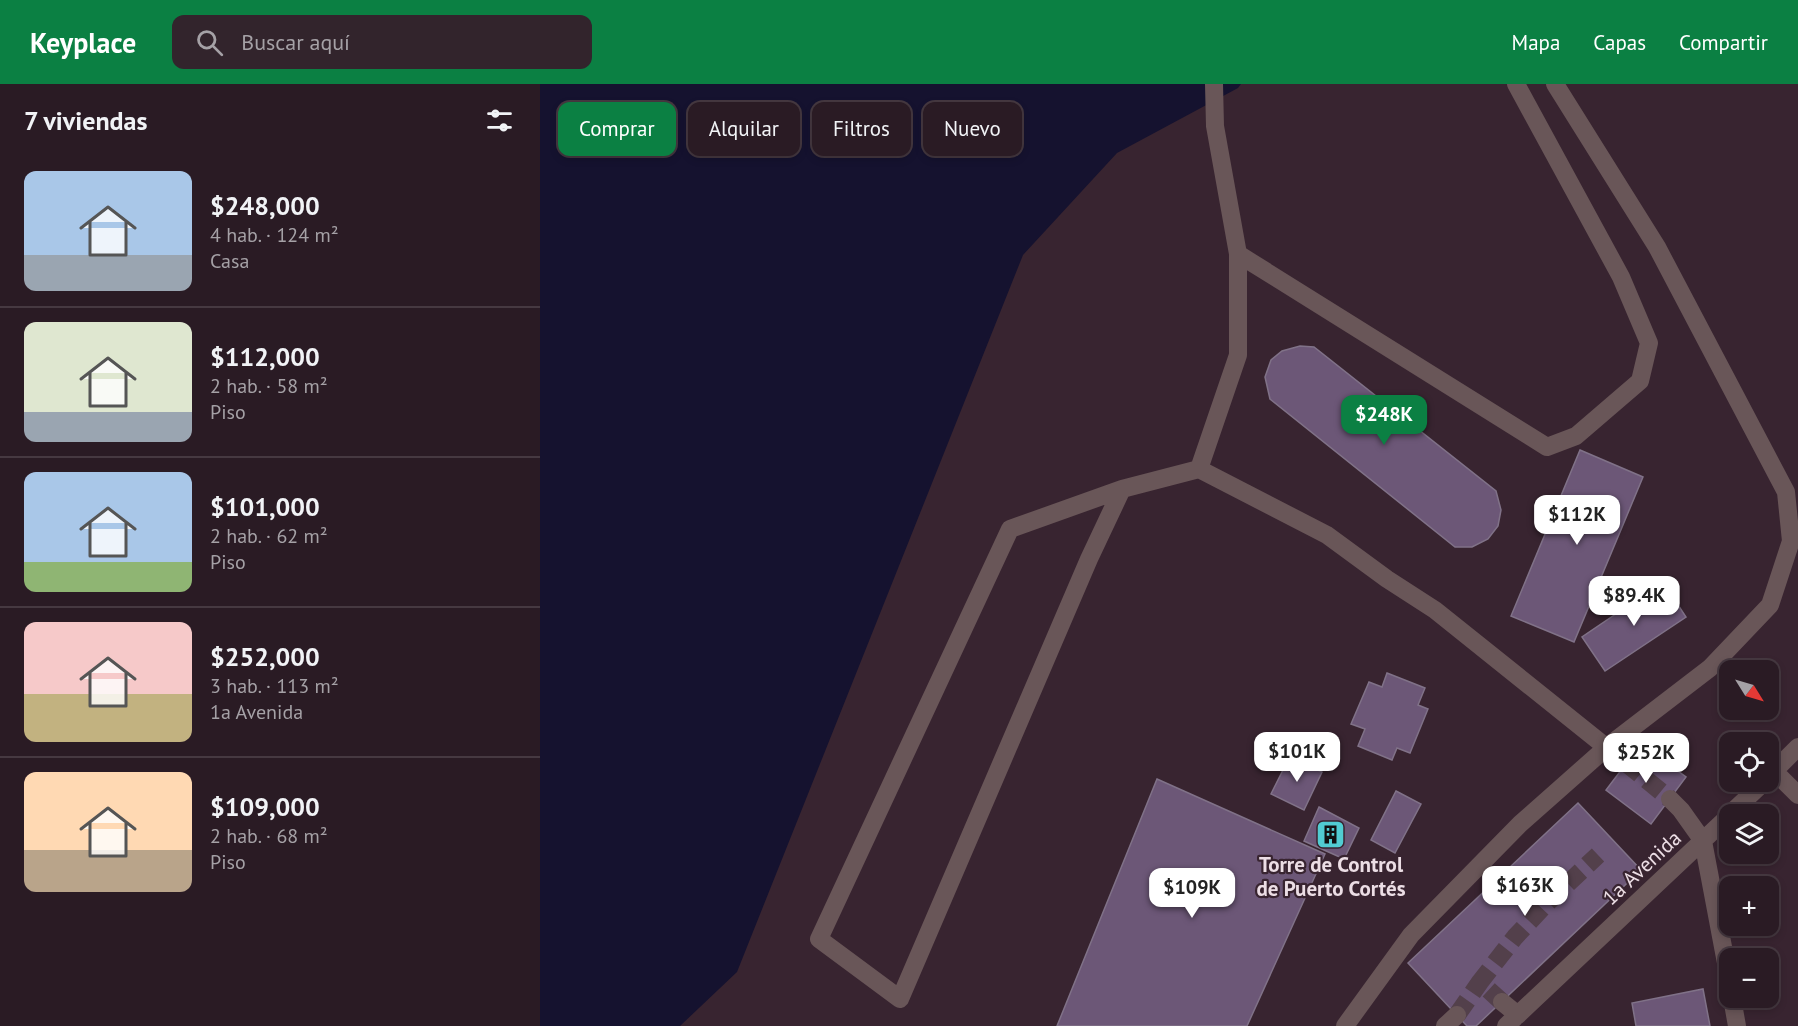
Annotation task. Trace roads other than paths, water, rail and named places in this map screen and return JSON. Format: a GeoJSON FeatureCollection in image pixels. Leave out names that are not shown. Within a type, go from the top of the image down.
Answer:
{"type":"FeatureCollection","features":[{"type":"Feature","properties":{"kind":"street"},"geometry":{"type":"LineString","coordinates":[[1199,469],[1238,355],[1238,254],[1215,126],[1214,84]]}},
{"type":"Feature","properties":{"kind":"street"},"geometry":{"type":"LineString","coordinates":[[1238,254],[1547,447],[1576,436],[1640,381],[1649,343],[1621,278],[1516,84]]}},
{"type":"Feature","properties":{"kind":"street"},"geometry":{"type":"LineString","coordinates":[[1346,1026],[1411,935],[1520,824],[1607,747],[1710,668],[1770,604],[1791,541],[1786,492],[1657,247],[1555,84]]}},
{"type":"Feature","properties":{"kind":"street"},"geometry":{"type":"LineString","coordinates":[[1122,489],[1084,570],[900,999],[819,939],[1010,529],[1122,489],[1199,469],[1327,535],[1387,579],[1435,610],[1626,763]]}},
{"type":"Feature","properties":{"kind":"street","name":"1a Avenida"},"geometry":{"type":"LineString","coordinates":[[1779,766],[1798,747]]}},
{"type":"Feature","properties":{"kind":"street"},"geometry":{"type":"LineString","coordinates":[[1779,783],[1798,795]]}},
{"type":"Feature","properties":{"kind":"street","name":"1a Avenida"},"geometry":{"type":"LineString","coordinates":[[1741,804],[1753,792]]}},
{"type":"Feature","properties":{"kind":"street"},"geometry":{"type":"LineString","coordinates":[[1670,799],[1681,810],[1703,841],[1723,948]]}},
{"type":"Feature","properties":{"kind":"street","name":"1a Avenida"},"geometry":{"type":"LineString","coordinates":[[1512,1020],[1719,826]]}},
{"type":"Feature","properties":{"kind":"street"},"geometry":{"type":"LineString","coordinates":[[1502,1002],[1512,1020]]}},
{"type":"Feature","properties":{"kind":"street"},"geometry":{"type":"LineString","coordinates":[[1734,1008],[1737,1026]]}},
{"type":"Feature","properties":{"kind":"tunnel"},"geometry":{"type":"LineString","coordinates":[[1626,763],[1670,799]]}},
{"type":"Feature","properties":{"kind":"tunnel"},"geometry":{"type":"LineString","coordinates":[[1502,1002],[1480,982],[1515,937],[1598,855]]}},
{"type":"Feature","properties":{"kind":"tunnel"},"geometry":{"type":"LineString","coordinates":[[1457,1015],[1480,982]]}},
{"type":"Feature","properties":{"kind":"place","name":"Torre de Control de Puerto Cortés"},"geometry":{"type":"Point","coordinates":[1331,834]}}]}
